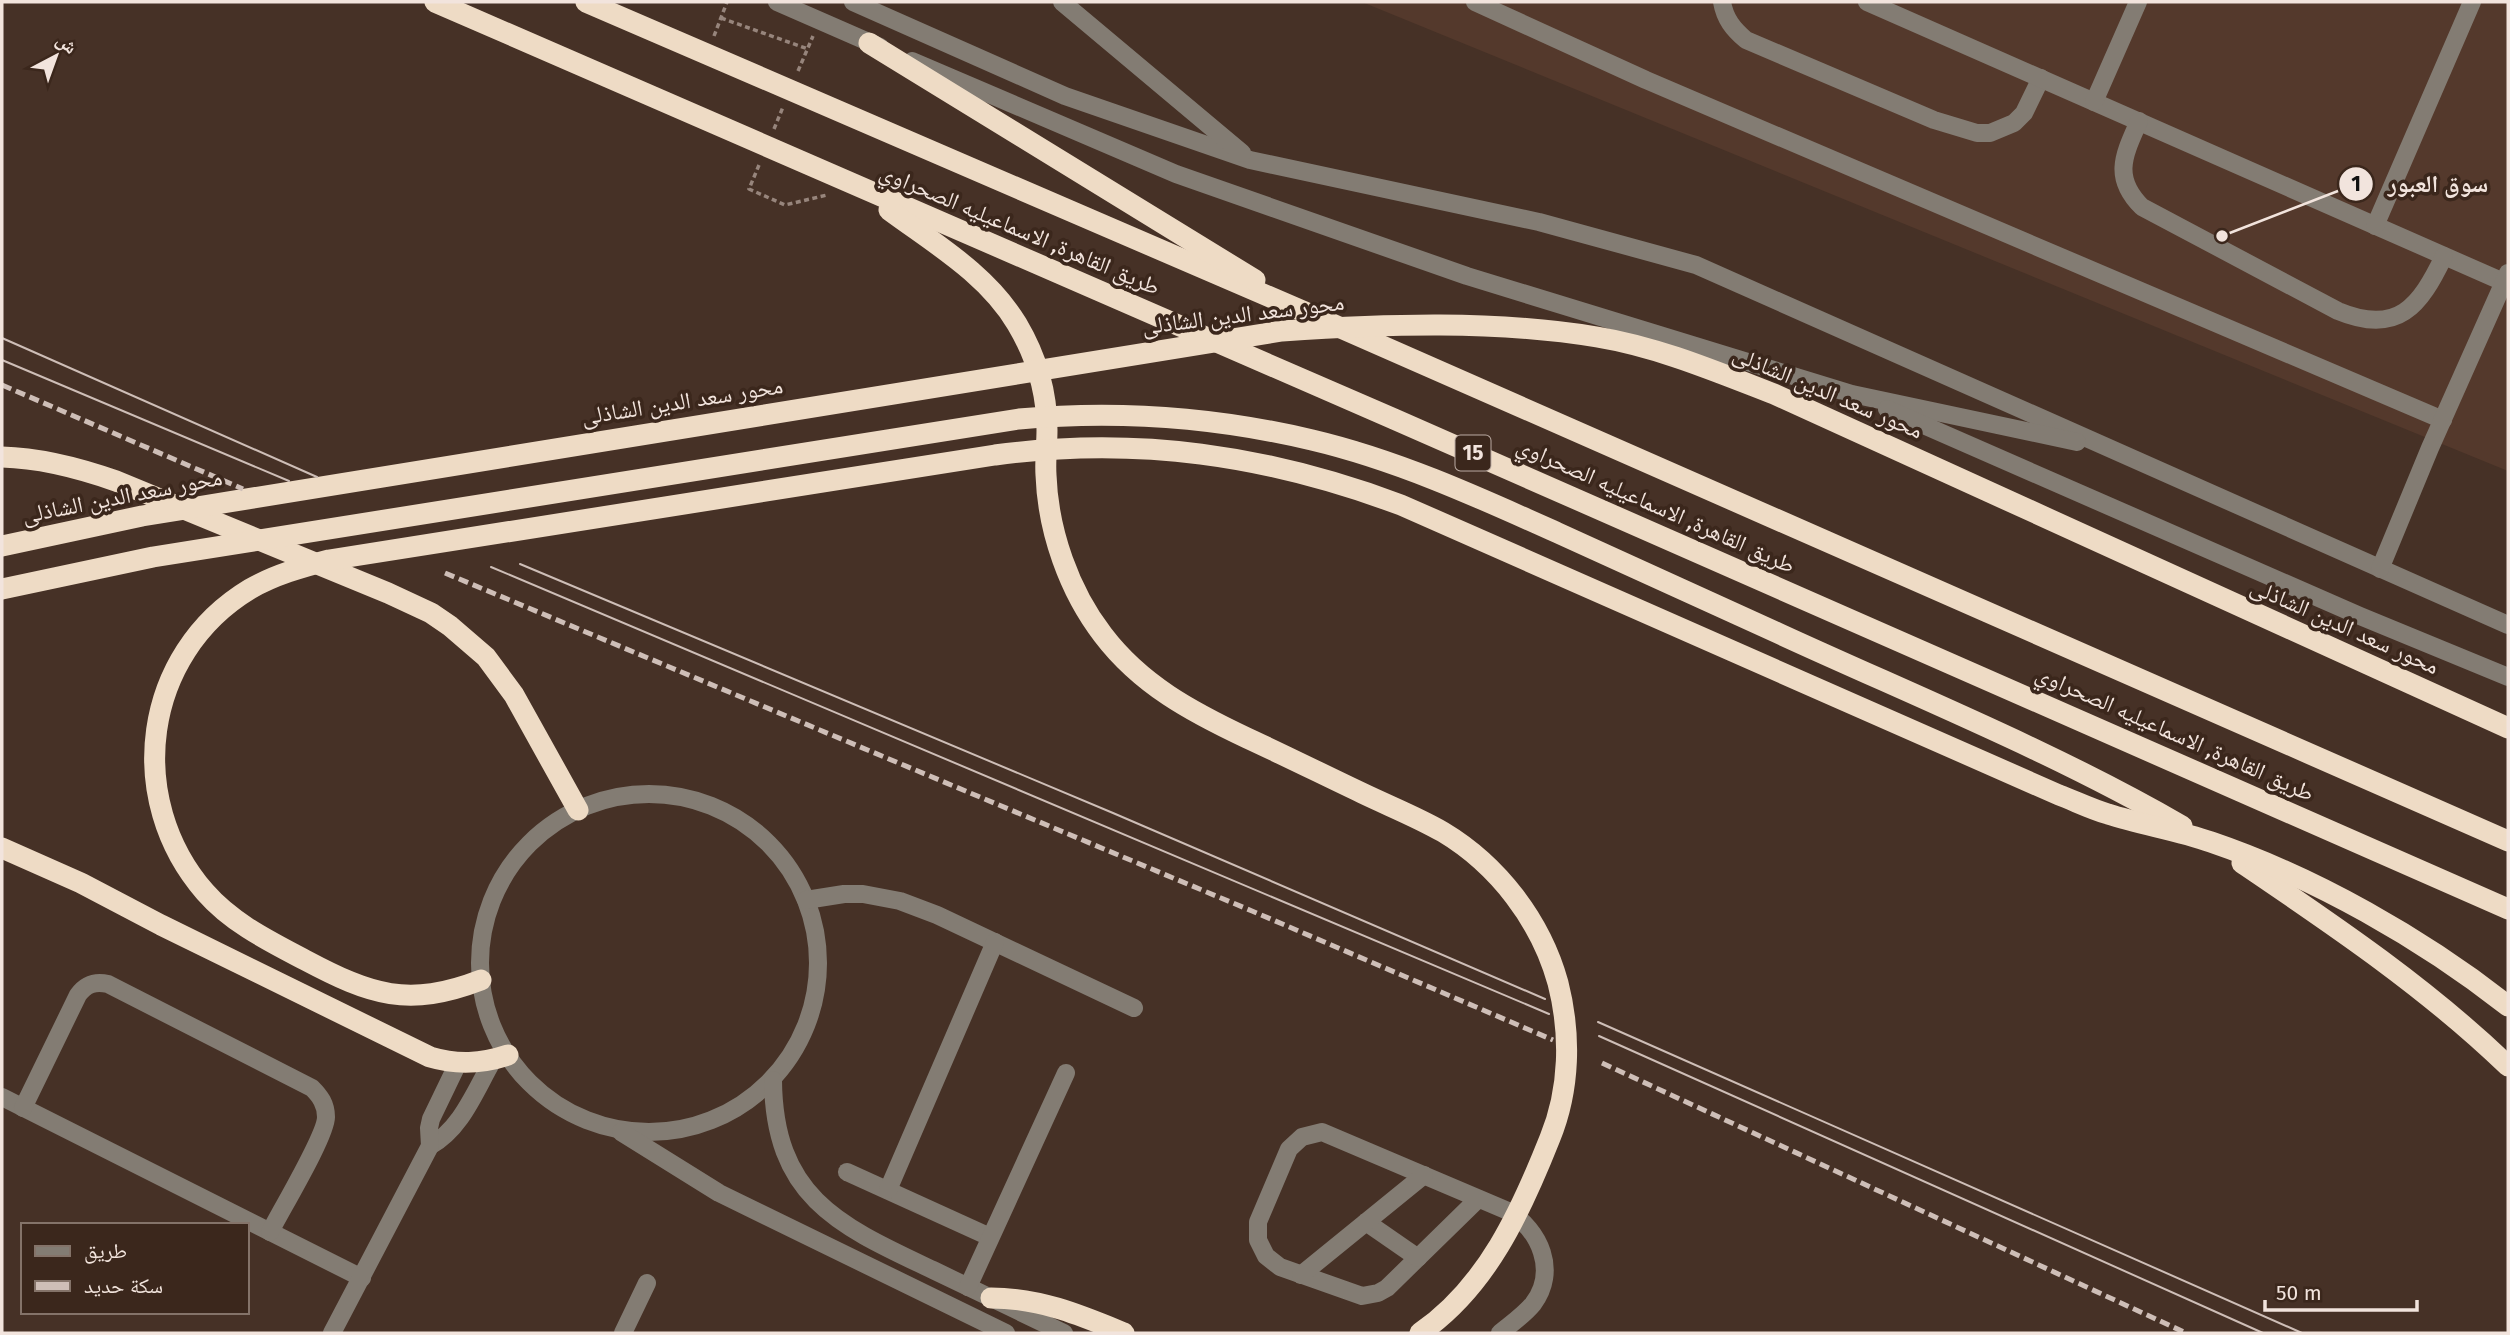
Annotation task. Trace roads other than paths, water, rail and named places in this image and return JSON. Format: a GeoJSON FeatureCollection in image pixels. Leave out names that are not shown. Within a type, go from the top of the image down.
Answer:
{"type":"FeatureCollection","features":[{"type":"Feature","properties":{"kind":"highway","name":"طريق القاهرة, الاسماعيليه الصحراوي"},"geometry":{"type":"LineString","coordinates":[[435,2],[1381,413],[2508,909]]}},
{"type":"Feature","properties":{"kind":"highway","name":"طريق القاهرة, الاسماعيليه الصحراوي"},"geometry":{"type":"LineString","coordinates":[[586,2],[1307,313],[2508,841]]}},
{"type":"Feature","properties":{"kind":"highway"},"geometry":{"type":"LineString","coordinates":[[869,43],[1181,232],[1307,313]]}},
{"type":"Feature","properties":{"kind":"highway"},"geometry":{"type":"LineString","coordinates":[[858,187],[976,275],[1006,307],[1018,325],[1037,366],[1044,398],[1047,430],[1046,476],[1054,531],[1073,584],[1101,632],[1136,671],[1177,703],[1200,716],[1420,820],[1454,840],[1504,883],[1534,926],[1546,950],[1562,1000],[1567,1053],[1557,1117],[1544,1154],[1507,1232],[1480,1277],[1444,1315],[1420,1333]]}},
{"type":"Feature","properties":{"kind":"highway","name":"محور سعد الدين الشاذلى"},"geometry":{"type":"LineString","coordinates":[[2,547],[142,516],[1282,331],[1364,325],[1510,327],[1598,337],[1688,362],[1774,394],[2508,728]]}},
{"type":"Feature","properties":{"kind":"highway"},"geometry":{"type":"LineString","coordinates":[[2,589],[153,557],[1019,419],[1138,415],[1245,426],[1315,440],[1428,477],[2054,759],[2139,801],[2210,841],[2359,942],[2469,1028],[2508,1066]]}},
{"type":"Feature","properties":{"kind":"highway"},"geometry":{"type":"LineString","coordinates":[[481,980],[444,992],[415,995],[385,993],[348,982],[251,930],[206,893],[185,865],[169,834],[156,789],[154,766],[158,719],[172,675],[183,655],[213,618],[240,596],[270,579],[329,560],[1030,450],[1103,447],[1175,450],[1247,460],[1317,476],[1401,505],[2059,795],[2108,814],[2210,841],[2288,872],[2428,949],[2508,1006]]}},
{"type":"Feature","properties":{"kind":"highway"},"geometry":{"type":"LineString","coordinates":[[2,457],[49,462],[116,481],[431,613],[469,641],[501,675],[578,810]]}},
{"type":"Feature","properties":{"kind":"highway"},"geometry":{"type":"LineString","coordinates":[[2,848],[81,883],[416,1051],[443,1061],[458,1063],[500,1058]]}},
{"type":"Feature","properties":{"kind":"highway"},"geometry":{"type":"LineString","coordinates":[[2451,883],[2508,923]]}},
{"type":"Feature","properties":{"kind":"highway"},"geometry":{"type":"LineString","coordinates":[[991,1298],[1049,1304],[1124,1333]]}},
{"type":"Feature","properties":{"kind":"street"},"geometry":{"type":"LineString","coordinates":[[777,2],[1176,174],[1467,276],[1852,394],[2114,450]]}},
{"type":"Feature","properties":{"kind":"street"},"geometry":{"type":"LineString","coordinates":[[853,2],[1065,96],[1250,160],[1539,222],[1696,265],[2508,625]]}},
{"type":"Feature","properties":{"kind":"street"},"geometry":{"type":"LineString","coordinates":[[1062,2],[1250,160]]}},
{"type":"Feature","properties":{"kind":"street"},"geometry":{"type":"LineString","coordinates":[[1475,2],[1659,85],[2443,420]]}},
{"type":"Feature","properties":{"kind":"street"},"geometry":{"type":"LineString","coordinates":[[1722,2],[1727,19],[1746,40],[1934,120],[1977,133],[1990,133],[2014,122],[2024,113],[2041,78]]}},
{"type":"Feature","properties":{"kind":"street"},"geometry":{"type":"LineString","coordinates":[[1867,2],[1903,9],[2094,102],[2444,256],[2507,280],[2443,420],[2380,569]]}},
{"type":"Feature","properties":{"kind":"street"},"geometry":{"type":"LineString","coordinates":[[2094,102],[2138,2]]}},
{"type":"Feature","properties":{"kind":"street"},"geometry":{"type":"LineString","coordinates":[[2375,226],[2472,2]]}},
{"type":"Feature","properties":{"kind":"street"},"geometry":{"type":"LineString","coordinates":[[2139,121],[2126,150],[2123,175],[2127,187],[2142,207],[2338,311],[2369,321],[2399,315],[2423,296],[2444,256]]}},
{"type":"Feature","properties":{"kind":"street"},"geometry":{"type":"LineString","coordinates":[[1852,394],[2347,610],[2508,677]]}},
{"type":"Feature","properties":{"kind":"street"},"geometry":{"type":"LineString","coordinates":[[656,794],[704,803],[726,813],[766,841],[782,859],[806,900],[818,947],[816,996],[800,1041],[773,1080],[755,1097],[713,1121],[666,1132],[642,1133],[595,1124],[552,1101],[500,1058],[481,980],[483,932],[489,908],[498,886],[526,846],[578,810],[608,799],[632,795],[656,794]]}},
{"type":"Feature","properties":{"kind":"street"},"geometry":{"type":"LineString","coordinates":[[806,900],[844,894],[881,896],[937,915],[1134,1008]]}},
{"type":"Feature","properties":{"kind":"street"},"geometry":{"type":"LineString","coordinates":[[888,1190],[995,942]]}},
{"type":"Feature","properties":{"kind":"street"},"geometry":{"type":"LineString","coordinates":[[23,1108],[82,989],[94,982],[108,984],[312,1088],[320,1096],[325,1106],[324,1129],[270,1232]]}},
{"type":"Feature","properties":{"kind":"street"},"geometry":{"type":"LineString","coordinates":[[430,1146],[457,1125],[500,1058]]}},
{"type":"Feature","properties":{"kind":"street"},"geometry":{"type":"LineString","coordinates":[[332,1333],[430,1146],[431,1119],[458,1063]]}},
{"type":"Feature","properties":{"kind":"street"},"geometry":{"type":"LineString","coordinates":[[968,1287],[1066,1073]]}},
{"type":"Feature","properties":{"kind":"street"},"geometry":{"type":"LineString","coordinates":[[773,1080],[776,1124],[782,1144],[802,1183],[831,1215],[858,1233],[1064,1333]]}},
{"type":"Feature","properties":{"kind":"street"},"geometry":{"type":"LineString","coordinates":[[2,1097],[362,1278]]}},
{"type":"Feature","properties":{"kind":"street"},"geometry":{"type":"LineString","coordinates":[[618,1130],[719,1193],[989,1330],[991,1298]]}},
{"type":"Feature","properties":{"kind":"street"},"geometry":{"type":"LineString","coordinates":[[1478,1199],[1387,1288],[1370,1295],[1362,1296],[1272,1263],[1261,1248],[1257,1231],[1258,1222],[1285,1157],[1295,1143],[1312,1133],[1322,1132],[1508,1210],[1530,1226],[1542,1250],[1545,1263],[1544,1276],[1535,1301],[1500,1333]]}},
{"type":"Feature","properties":{"kind":"street"},"geometry":{"type":"LineString","coordinates":[[847,1172],[990,1237]]}},
{"type":"Feature","properties":{"kind":"street"},"geometry":{"type":"LineString","coordinates":[[1301,1275],[1424,1175]]}},
{"type":"Feature","properties":{"kind":"street"},"geometry":{"type":"LineString","coordinates":[[1366,1222],[1418,1258]]}},
{"type":"Feature","properties":{"kind":"street"},"geometry":{"type":"LineString","coordinates":[[623,1333],[647,1283]]}},
{"type":"Feature","properties":{"kind":"tram line"},"geometry":{"type":"LineString","coordinates":[[2,338],[317,477]]}},
{"type":"Feature","properties":{"kind":"tram line"},"geometry":{"type":"LineString","coordinates":[[2,360],[289,481]]}},
{"type":"Feature","properties":{"kind":"tram line"},"geometry":{"type":"LineString","coordinates":[[520,564],[1113,813],[1545,999]]}},
{"type":"Feature","properties":{"kind":"tram line"},"geometry":{"type":"LineString","coordinates":[[491,567],[1549,1014]]}},
{"type":"Feature","properties":{"kind":"tram line"},"geometry":{"type":"LineString","coordinates":[[1598,1022],[2302,1333]]}},
{"type":"Feature","properties":{"kind":"tram line"},"geometry":{"type":"LineString","coordinates":[[1599,1036],[2263,1333]]}},
{"type":"Feature","properties":{"kind":"railway"},"geometry":{"type":"LineString","coordinates":[[2,385],[243,489]]}},
{"type":"Feature","properties":{"kind":"railway"},"geometry":{"type":"LineString","coordinates":[[445,573],[1553,1040]]}},
{"type":"Feature","properties":{"kind":"railway"},"geometry":{"type":"LineString","coordinates":[[1602,1063],[2186,1333]]}},
{"type":"Feature","properties":{"kind":"place","name":"سوق العبور"},"geometry":{"type":"Point","coordinates":[2222,236]}}]}
